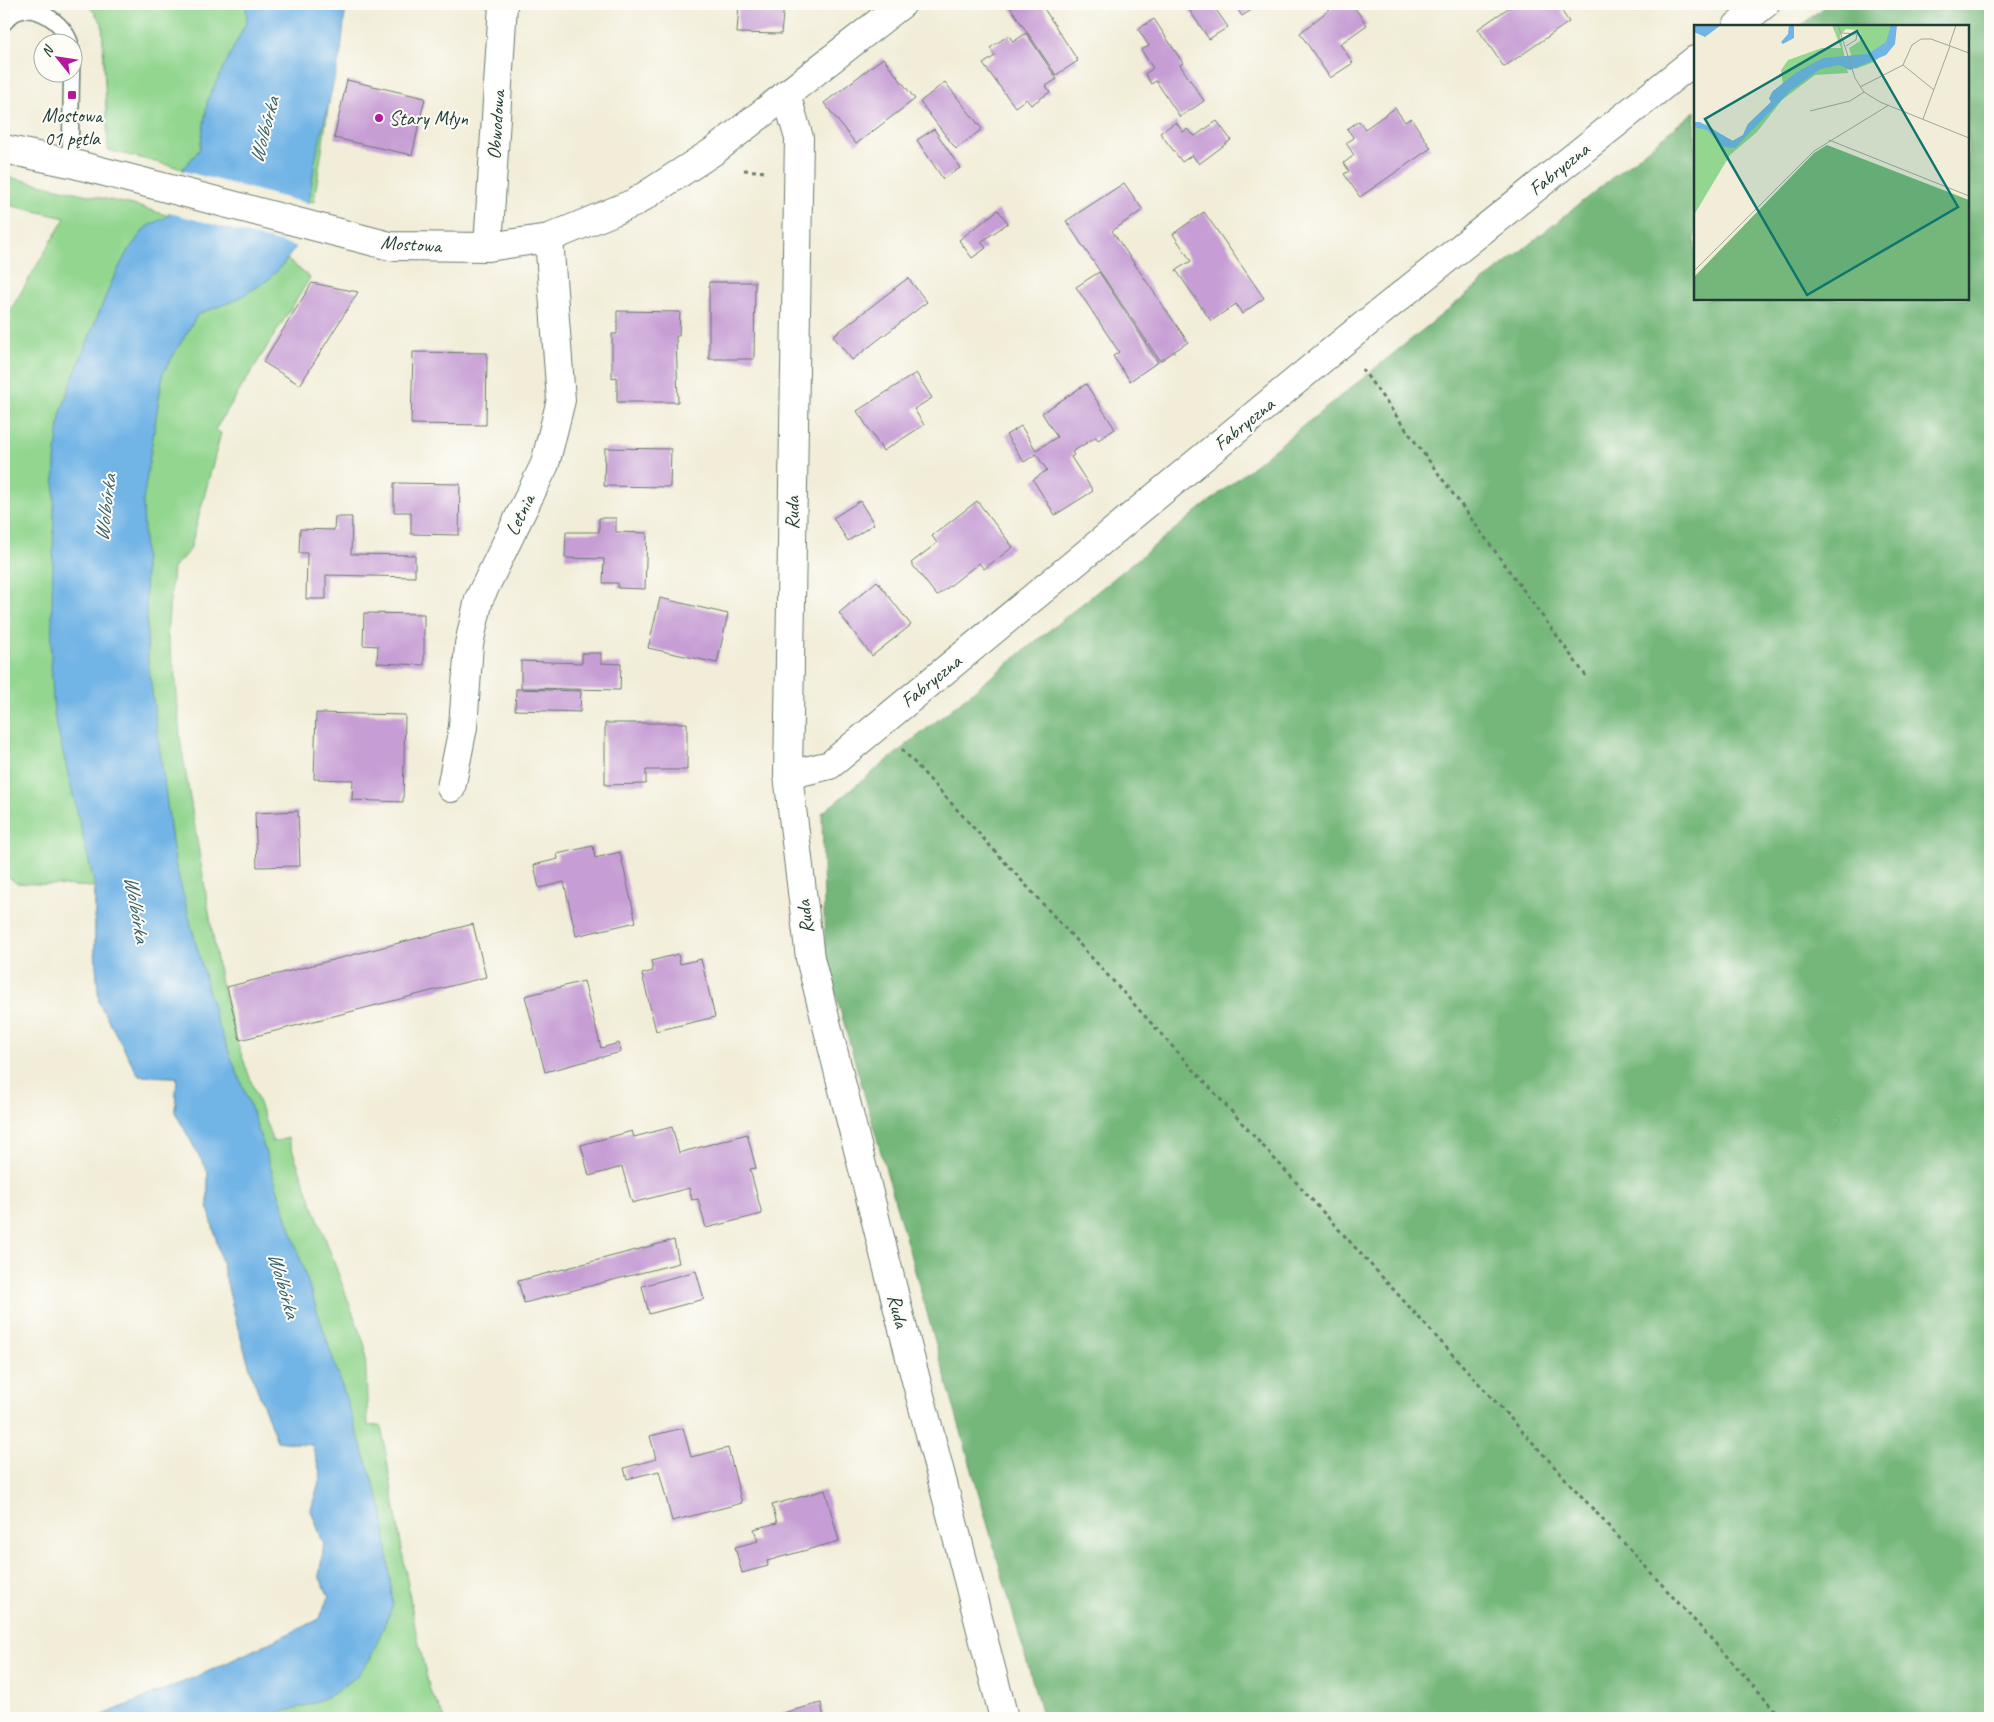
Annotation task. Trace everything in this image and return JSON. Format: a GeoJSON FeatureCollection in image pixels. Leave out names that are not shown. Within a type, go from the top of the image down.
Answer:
{"type":"FeatureCollection","features":[{"type":"Feature","properties":{"kind":"street","name":"Obwodowa"},"geometry":{"type":"LineString","coordinates":[[488,246],[503,4]]}},
{"type":"Feature","properties":{"kind":"street","name":"Mostowa"},"geometry":{"type":"LineString","coordinates":[[4,149],[70,163],[390,246],[488,246],[549,238],[634,203],[714,151],[902,4]]}},
{"type":"Feature","properties":{"kind":"street"},"geometry":{"type":"LineString","coordinates":[[1738,25],[1766,4]]}},
{"type":"Feature","properties":{"kind":"street","name":"Fabryczna"},"geometry":{"type":"LineString","coordinates":[[788,775],[830,764],[1343,342],[1694,61]]}},
{"type":"Feature","properties":{"kind":"street","name":"Ruda"},"geometry":{"type":"LineString","coordinates":[[786,94],[799,138],[788,775],[810,958],[910,1361],[1004,1718]]}},
{"type":"Feature","properties":{"kind":"street","name":"Letnia"},"geometry":{"type":"LineString","coordinates":[[451,788],[464,727],[469,644],[480,599],[545,464],[561,400],[549,238]]}},
{"type":"Feature","properties":{"kind":"lane"},"geometry":{"type":"LineString","coordinates":[[4,23],[13,14],[30,11],[54,18],[66,32]]}},
{"type":"Feature","properties":{"kind":"lane"},"geometry":{"type":"LineString","coordinates":[[70,163],[71,82]]}},
{"type":"Feature","properties":{"kind":"path"},"geometry":{"type":"LineString","coordinates":[[1343,342],[1586,676]]}},
{"type":"Feature","properties":{"kind":"path"},"geometry":{"type":"LineString","coordinates":[[879,724],[1783,1718]]}},
{"type":"Feature","properties":{"kind":"green space"},"geometry":{"type":"Polygon","coordinates":[[[88,4],[344,4],[314,202],[108,150],[102,23],[88,4]]]}},
{"type":"Feature","properties":{"kind":"green space"},"geometry":{"type":"Polygon","coordinates":[[[1828,4],[1990,4],[1990,1718],[1043,1718],[825,957],[822,813],[1694,112],[1694,300],[1969,300],[1969,25],[1801,25],[1828,4]]]}},
{"type":"Feature","properties":{"kind":"green space"},"geometry":{"type":"Polygon","coordinates":[[[4,176],[137,206],[274,248],[310,278],[215,430],[221,433],[190,550],[173,568],[167,633],[176,680],[180,738],[220,978],[237,1042],[273,1142],[288,1138],[365,1346],[368,1426],[381,1425],[415,1627],[430,1691],[445,1718],[96,1718],[205,1673],[318,1620],[329,1596],[319,1576],[324,1545],[311,1510],[321,1475],[312,1445],[277,1441],[253,1378],[238,1328],[208,1206],[208,1172],[175,1112],[177,1077],[139,1076],[99,1003],[95,951],[95,887],[16,883],[4,873],[4,321],[65,218],[4,204],[4,176]]]}},
{"type":"Feature","properties":{"kind":"water","name":"Wolbórka"},"geometry":{"type":"Polygon","coordinates":[[[246,4],[346,4],[341,51],[315,161],[310,195],[295,248],[282,266],[268,280],[236,300],[198,314],[163,373],[143,501],[148,661],[175,863],[215,1016],[251,1108],[383,1512],[393,1605],[370,1659],[356,1677],[333,1694],[311,1704],[262,1718],[96,1718],[205,1673],[318,1620],[329,1596],[319,1576],[324,1545],[311,1510],[321,1475],[312,1445],[277,1441],[253,1378],[238,1328],[208,1206],[208,1172],[175,1112],[177,1077],[139,1076],[99,1003],[95,951],[95,887],[54,715],[51,661],[55,460],[60,416],[71,382],[111,283],[127,252],[146,227],[168,216],[183,169],[200,149],[208,98],[247,21],[246,4]]]}},
{"type":"Feature","properties":{"kind":"pier"},"geometry":{"type":"Polygon","coordinates":[[[180,170],[310,204],[298,247],[166,212],[180,170]]]}},
{"type":"Feature","properties":{"kind":"building"},"geometry":{"type":"Polygon","coordinates":[[[585,4],[632,4],[631,8],[585,4]]]}},
{"type":"Feature","properties":{"kind":"building"},"geometry":{"type":"Polygon","coordinates":[[[739,4],[784,4],[781,34],[737,33],[739,4]]]}},
{"type":"Feature","properties":{"kind":"building"},"geometry":{"type":"Polygon","coordinates":[[[1008,4],[1041,4],[1078,61],[1056,75],[1008,4]]]}},
{"type":"Feature","properties":{"kind":"building"},"geometry":{"type":"Polygon","coordinates":[[[1185,4],[1212,4],[1228,27],[1209,39],[1185,4]]]}},
{"type":"Feature","properties":{"kind":"building"},"geometry":{"type":"Polygon","coordinates":[[[1234,4],[1261,4],[1242,16],[1234,4]]]}},
{"type":"Feature","properties":{"kind":"building"},"geometry":{"type":"Polygon","coordinates":[[[1336,4],[1352,4],[1367,25],[1340,44],[1353,63],[1330,78],[1300,33],[1336,4]]]}},
{"type":"Feature","properties":{"kind":"building"},"geometry":{"type":"Polygon","coordinates":[[[1514,4],[1557,4],[1569,22],[1504,67],[1478,29],[1514,4]]]}},
{"type":"Feature","properties":{"kind":"building"},"geometry":{"type":"Polygon","coordinates":[[[1154,19],[1183,63],[1180,65],[1204,101],[1180,117],[1156,81],[1151,84],[1145,74],[1153,68],[1141,50],[1149,46],[1138,29],[1154,19]]]}},
{"type":"Feature","properties":{"kind":"building"},"geometry":{"type":"Polygon","coordinates":[[[1026,33],[1057,79],[1046,86],[1050,92],[1031,105],[1026,99],[1015,107],[983,64],[995,56],[990,48],[1009,35],[1013,42],[1026,33]]]}},
{"type":"Feature","properties":{"kind":"building"},"geometry":{"type":"Polygon","coordinates":[[[883,58],[915,99],[856,144],[824,103],[883,58]]]}},
{"type":"Feature","properties":{"kind":"building","name":"Stary Młyn"},"geometry":{"type":"Polygon","coordinates":[[[347,80],[425,98],[412,155],[334,138],[347,80]]]}},
{"type":"Feature","properties":{"kind":"building"},"geometry":{"type":"Polygon","coordinates":[[[945,82],[982,129],[956,149],[920,102],[945,82]]]}},
{"type":"Feature","properties":{"kind":"building"},"geometry":{"type":"Polygon","coordinates":[[[1395,108],[1405,122],[1411,118],[1431,148],[1360,197],[1344,174],[1349,171],[1344,163],[1354,155],[1346,143],[1354,138],[1347,129],[1359,121],[1365,129],[1395,108]]]}},
{"type":"Feature","properties":{"kind":"building"},"geometry":{"type":"Polygon","coordinates":[[[1217,121],[1231,140],[1199,164],[1192,155],[1182,162],[1160,133],[1176,122],[1183,132],[1187,129],[1195,136],[1217,121]]]}},
{"type":"Feature","properties":{"kind":"building"},"geometry":{"type":"Polygon","coordinates":[[[934,129],[960,168],[943,179],[917,140],[934,129]]]}},
{"type":"Feature","properties":{"kind":"building"},"geometry":{"type":"Polygon","coordinates":[[[1124,183],[1143,210],[1112,231],[1188,342],[1160,361],[1066,221],[1124,183]]]}},
{"type":"Feature","properties":{"kind":"building"},"geometry":{"type":"Polygon","coordinates":[[[998,210],[1008,223],[981,242],[986,248],[972,258],[959,240],[998,210]]]}},
{"type":"Feature","properties":{"kind":"building"},"geometry":{"type":"Polygon","coordinates":[[[1204,212],[1264,298],[1242,314],[1236,304],[1211,321],[1176,270],[1191,261],[1173,234],[1204,212]]]}},
{"type":"Feature","properties":{"kind":"building"},"geometry":{"type":"Polygon","coordinates":[[[1099,272],[1158,362],[1130,381],[1113,356],[1119,352],[1076,287],[1099,272]]]}},
{"type":"Feature","properties":{"kind":"building"},"geometry":{"type":"Polygon","coordinates":[[[908,278],[927,302],[852,360],[833,336],[908,278]]]}},
{"type":"Feature","properties":{"kind":"building"},"geometry":{"type":"Polygon","coordinates":[[[709,282],[755,282],[754,359],[709,359],[709,282]]]}},
{"type":"Feature","properties":{"kind":"building"},"geometry":{"type":"Polygon","coordinates":[[[312,283],[358,292],[300,385],[263,362],[312,283]]]}},
{"type":"Feature","properties":{"kind":"building"},"geometry":{"type":"Polygon","coordinates":[[[617,311],[680,312],[679,336],[676,336],[678,402],[617,402],[617,377],[612,378],[612,334],[617,334],[617,311]]]}},
{"type":"Feature","properties":{"kind":"building"},"geometry":{"type":"Polygon","coordinates":[[[413,352],[487,353],[486,425],[411,424],[413,352]]]}},
{"type":"Feature","properties":{"kind":"building"},"geometry":{"type":"Polygon","coordinates":[[[916,373],[932,398],[914,409],[924,425],[883,451],[857,411],[916,373]]]}},
{"type":"Feature","properties":{"kind":"building"},"geometry":{"type":"Polygon","coordinates":[[[1086,384],[1115,429],[1098,440],[1096,437],[1072,452],[1074,455],[1071,457],[1093,491],[1055,515],[1033,480],[1047,470],[1036,454],[1024,462],[1006,435],[1021,426],[1036,450],[1057,437],[1042,413],[1086,384]]]}},
{"type":"Feature","properties":{"kind":"building"},"geometry":{"type":"Polygon","coordinates":[[[605,448],[671,449],[670,487],[604,486],[605,448]]]}},
{"type":"Feature","properties":{"kind":"building"},"geometry":{"type":"Polygon","coordinates":[[[394,483],[460,484],[459,535],[411,534],[411,512],[394,512],[394,483]]]}},
{"type":"Feature","properties":{"kind":"building"},"geometry":{"type":"Polygon","coordinates":[[[860,501],[874,524],[848,541],[833,518],[860,501]]]}},
{"type":"Feature","properties":{"kind":"building"},"geometry":{"type":"Polygon","coordinates":[[[977,501],[1013,547],[984,569],[979,563],[937,596],[911,563],[937,543],[932,536],[977,501]]]}},
{"type":"Feature","properties":{"kind":"building"},"geometry":{"type":"Polygon","coordinates":[[[335,517],[352,517],[351,554],[415,555],[415,577],[326,575],[326,599],[306,599],[307,553],[299,553],[300,529],[334,530],[335,517]]]}},
{"type":"Feature","properties":{"kind":"building"},"geometry":{"type":"Polygon","coordinates":[[[599,518],[616,518],[616,532],[647,533],[645,589],[618,588],[618,583],[603,583],[604,559],[565,558],[566,532],[599,532],[599,518]]]}},
{"type":"Feature","properties":{"kind":"building"},"geometry":{"type":"Polygon","coordinates":[[[877,581],[911,625],[872,656],[839,613],[877,581]]]}},
{"type":"Feature","properties":{"kind":"building"},"geometry":{"type":"Polygon","coordinates":[[[660,598],[728,614],[717,663],[648,648],[660,598]]]}},
{"type":"Feature","properties":{"kind":"building"},"geometry":{"type":"Polygon","coordinates":[[[364,613],[424,614],[424,665],[377,663],[378,646],[363,645],[364,613]]]}},
{"type":"Feature","properties":{"kind":"building"},"geometry":{"type":"Polygon","coordinates":[[[582,653],[601,653],[601,663],[621,664],[620,690],[521,688],[521,661],[582,663],[582,653]]]}},
{"type":"Feature","properties":{"kind":"building"},"geometry":{"type":"Polygon","coordinates":[[[516,689],[581,691],[580,712],[515,710],[516,689]]]}},
{"type":"Feature","properties":{"kind":"building"},"geometry":{"type":"Polygon","coordinates":[[[316,713],[405,715],[403,802],[352,800],[353,780],[314,779],[316,713]]]}},
{"type":"Feature","properties":{"kind":"building"},"geometry":{"type":"Polygon","coordinates":[[[605,723],[687,723],[687,770],[646,770],[646,784],[605,785],[605,723]]]}},
{"type":"Feature","properties":{"kind":"building"},"geometry":{"type":"Polygon","coordinates":[[[298,811],[300,866],[257,867],[255,813],[298,811]]]}},
{"type":"Feature","properties":{"kind":"building"},"geometry":{"type":"Polygon","coordinates":[[[593,846],[595,858],[620,852],[636,922],[576,936],[564,882],[539,888],[534,865],[558,859],[557,854],[593,846]]]}},
{"type":"Feature","properties":{"kind":"building"},"geometry":{"type":"Polygon","coordinates":[[[473,924],[486,977],[240,1040],[227,987],[473,924]]]}},
{"type":"Feature","properties":{"kind":"building"},"geometry":{"type":"Polygon","coordinates":[[[678,954],[680,964],[701,959],[715,1017],[656,1031],[642,974],[653,971],[651,961],[678,954]]]}},
{"type":"Feature","properties":{"kind":"building"},"geometry":{"type":"Polygon","coordinates":[[[584,981],[601,1048],[619,1043],[621,1052],[545,1072],[525,996],[584,981]]]}},
{"type":"Feature","properties":{"kind":"building"},"geometry":{"type":"Polygon","coordinates":[[[672,1127],[679,1153],[747,1134],[756,1168],[750,1169],[762,1214],[706,1228],[698,1199],[692,1200],[689,1188],[632,1203],[622,1167],[589,1176],[581,1145],[632,1131],[634,1137],[672,1127]]]}},
{"type":"Feature","properties":{"kind":"building"},"geometry":{"type":"Polygon","coordinates":[[[674,1240],[679,1263],[524,1303],[518,1281],[674,1240]]]}},
{"type":"Feature","properties":{"kind":"building"},"geometry":{"type":"Polygon","coordinates":[[[696,1271],[704,1299],[649,1314],[642,1286],[696,1271]]]}},
{"type":"Feature","properties":{"kind":"building"},"geometry":{"type":"Polygon","coordinates":[[[683,1428],[691,1457],[728,1448],[742,1503],[672,1521],[659,1471],[627,1479],[624,1468],[656,1459],[650,1436],[683,1428]]]}},
{"type":"Feature","properties":{"kind":"building"},"geometry":{"type":"Polygon","coordinates":[[[825,1490],[839,1541],[767,1561],[768,1566],[742,1573],[735,1547],[758,1541],[754,1529],[777,1523],[772,1505],[825,1490]]]}},
{"type":"Feature","properties":{"kind":"building"},"geometry":{"type":"Polygon","coordinates":[[[821,1703],[824,1718],[763,1718],[821,1703]]]}},
{"type":"Feature","properties":{"kind":"place","name":"Mostowa 01 pętla"},"geometry":{"type":"Point","coordinates":[72,95]}},
{"type":"Feature","properties":{"kind":"place","name":"Stary Młyn"},"geometry":{"type":"Point","coordinates":[379,118]}}]}
